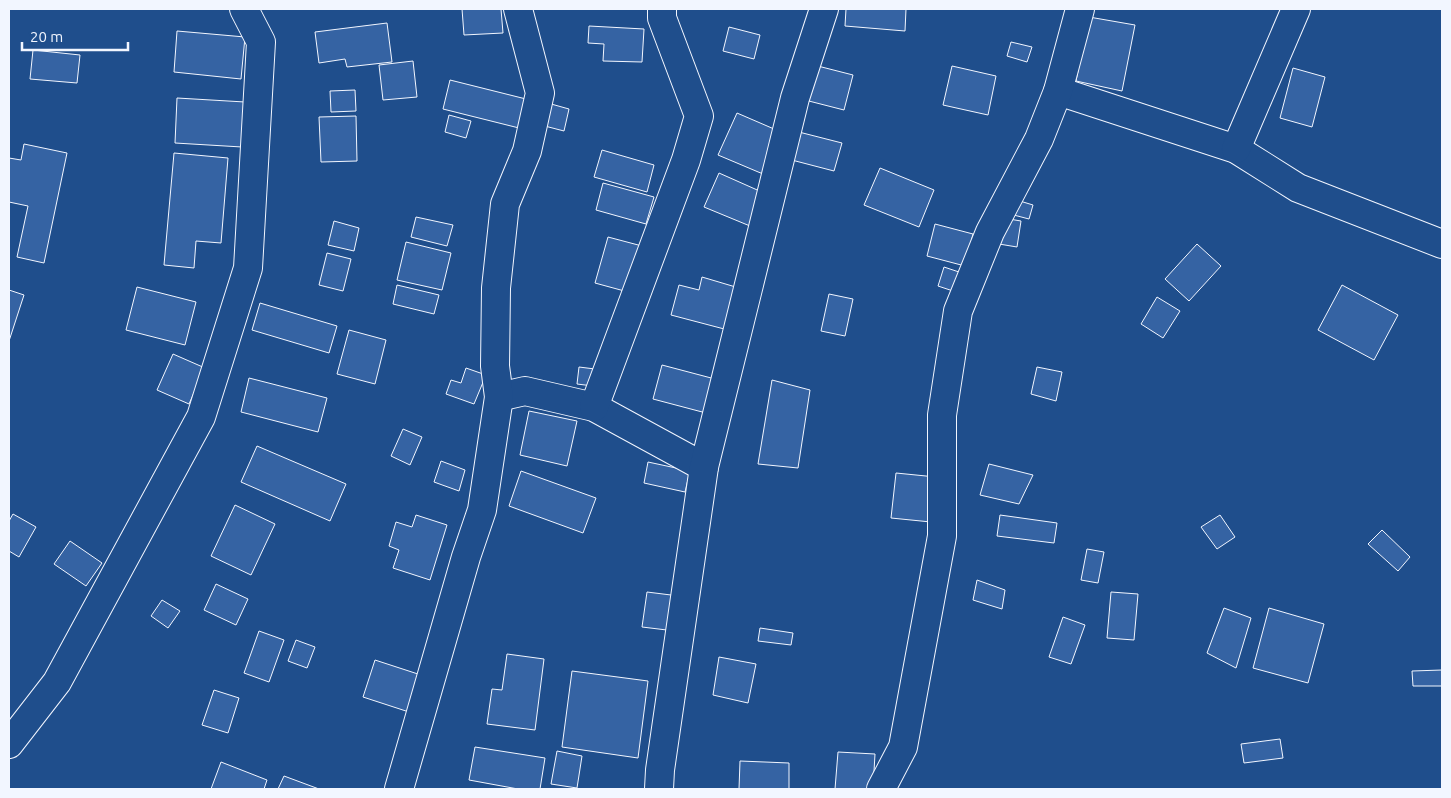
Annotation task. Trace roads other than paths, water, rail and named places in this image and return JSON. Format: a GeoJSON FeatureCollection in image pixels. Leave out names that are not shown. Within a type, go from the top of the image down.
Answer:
{"type":"FeatureCollection","features":[{"type":"Feature","properties":{"kind":"street"},"geometry":{"type":"LineString","coordinates":[[9,744],[57,682],[201,417],[248,268],[261,42],[244,9]]}},
{"type":"Feature","properties":{"kind":"street"},"geometry":{"type":"LineString","coordinates":[[399,789],[466,557],[482,510],[499,397],[495,366],[496,288],[506,204],[527,151],[540,93],[518,9]]}},
{"type":"Feature","properties":{"kind":"street"},"geometry":{"type":"LineString","coordinates":[[594,408],[686,160],[699,116],[662,18],[662,9]]}},
{"type":"Feature","properties":{"kind":"street"},"geometry":{"type":"LineString","coordinates":[[659,789],[660,770],[704,467],[796,98],[824,9]]}},
{"type":"Feature","properties":{"kind":"street"},"geometry":{"type":"LineString","coordinates":[[881,789],[903,747],[942,536],[942,415],[958,311],[990,232],[1039,140],[1058,91],[1080,9]]}},
{"type":"Feature","properties":{"kind":"street"},"geometry":{"type":"LineString","coordinates":[[1236,149],[1296,9]]}},
{"type":"Feature","properties":{"kind":"street"},"geometry":{"type":"LineString","coordinates":[[1058,91],[1236,149],[1298,188],[1442,244]]}},
{"type":"Feature","properties":{"kind":"street"},"geometry":{"type":"LineString","coordinates":[[499,397],[526,391],[594,408],[704,467]]}}]}
